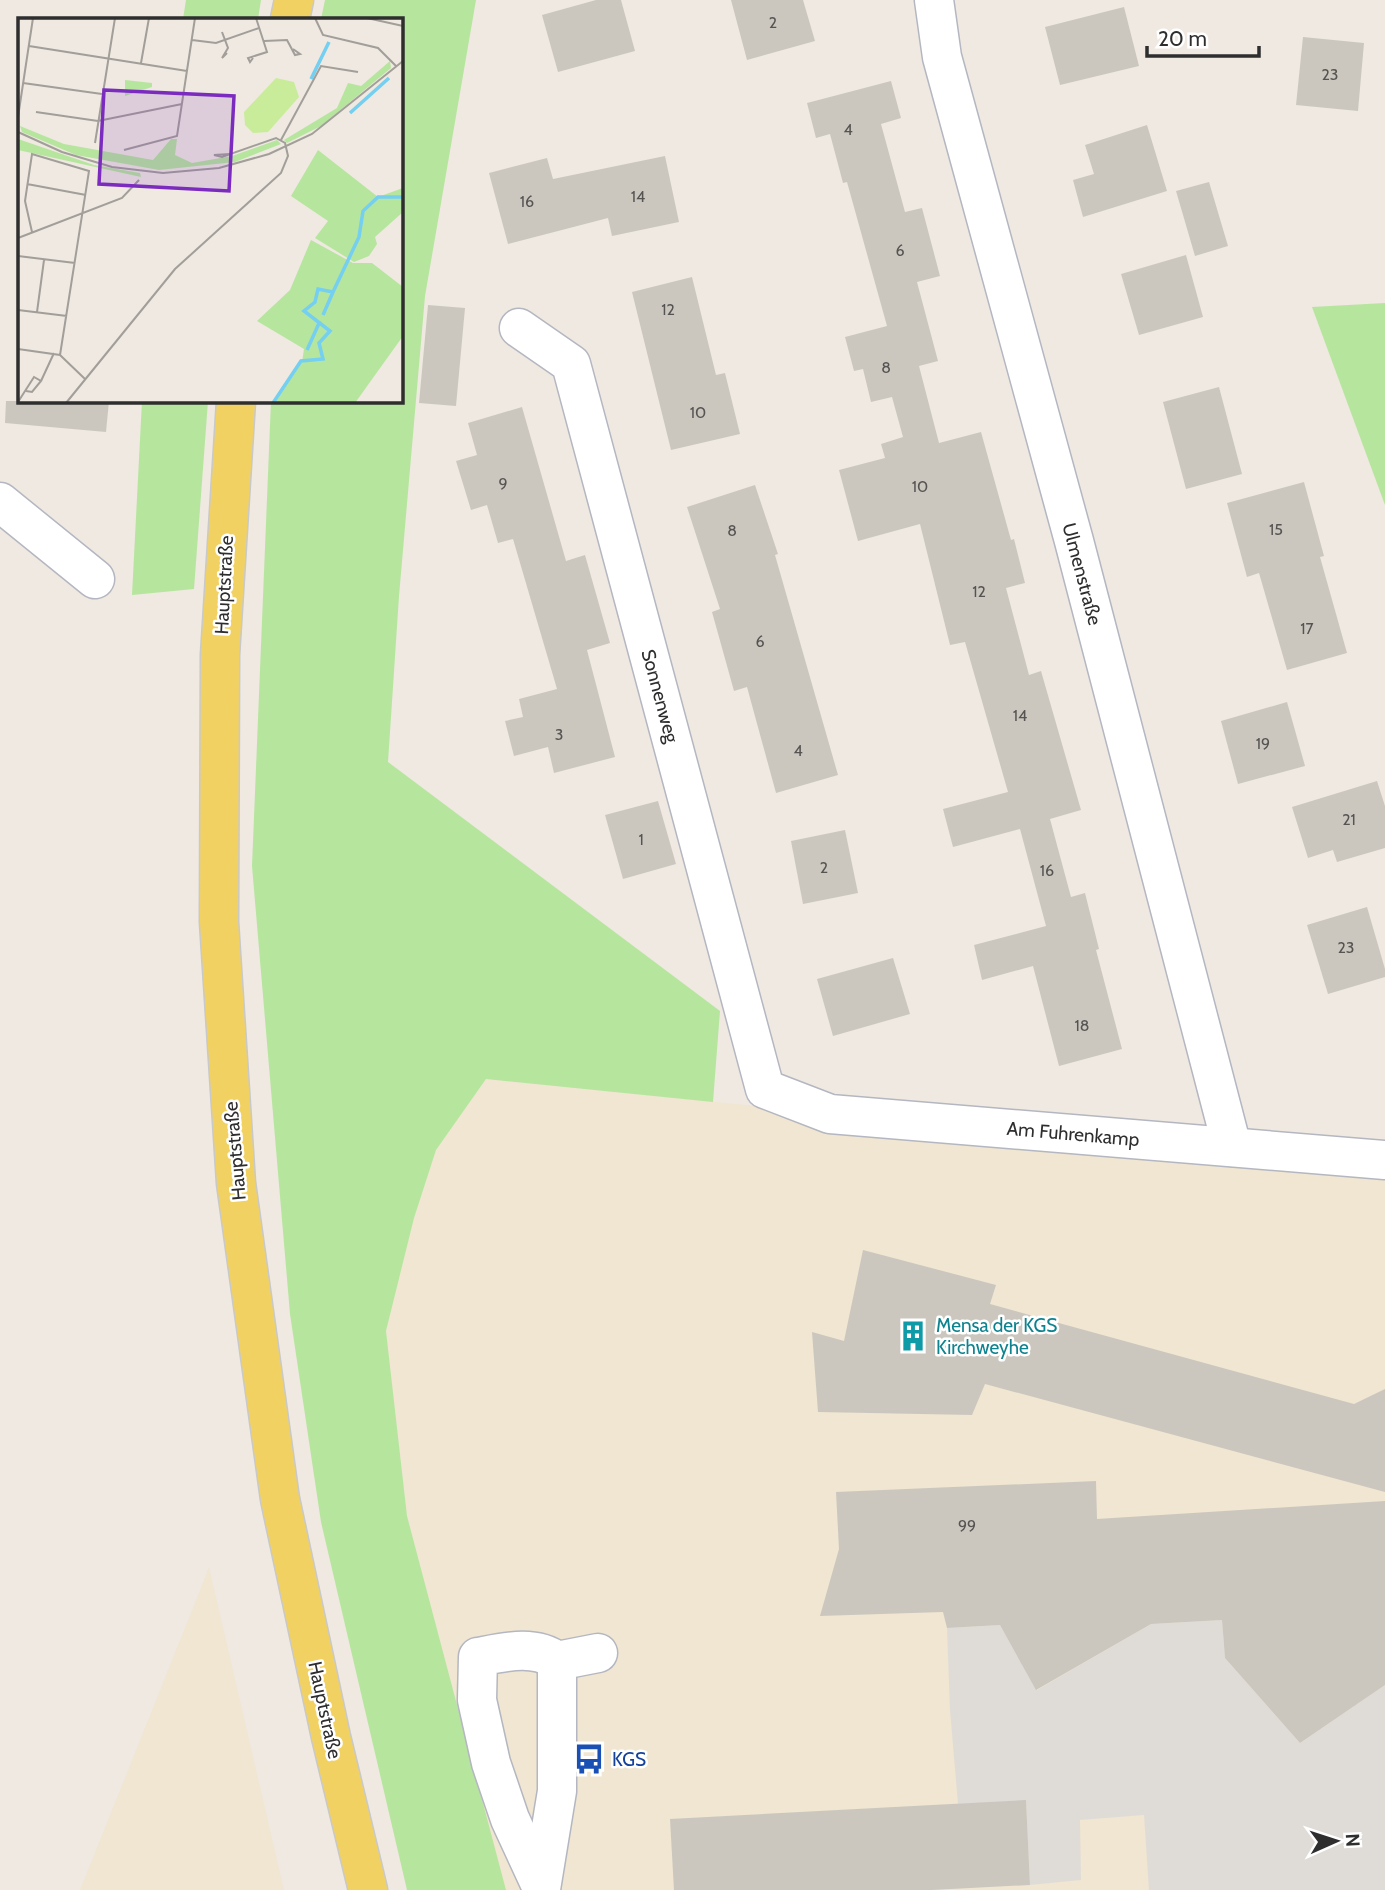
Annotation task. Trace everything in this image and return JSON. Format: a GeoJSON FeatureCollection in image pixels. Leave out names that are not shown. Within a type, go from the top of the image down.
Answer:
{"type":"FeatureCollection","features":[{"type":"Feature","properties":{"kind":"main road"},"geometry":{"type":"LineString","coordinates":[[290,18],[294,0]]}},
{"type":"Feature","properties":{"kind":"main road","name":"Hauptstraße"},"geometry":{"type":"LineString","coordinates":[[236,402],[220,655],[219,922],[236,1183],[281,1499],[331,1737],[368,1890]]}},
{"type":"Feature","properties":{"kind":"street","name":"Ulmenstraße"},"geometry":{"type":"LineString","coordinates":[[934,0],[942,57],[1074,541],[1232,1147]]}},
{"type":"Feature","properties":{"kind":"street","name":"Sonnenweg"},"geometry":{"type":"LineString","coordinates":[[519,328],[571,365],[765,1089]]}},
{"type":"Feature","properties":{"kind":"street"},"geometry":{"type":"LineString","coordinates":[[0,502],[95,579]]}},
{"type":"Feature","properties":{"kind":"street","name":"Am Fuhrenkamp"},"geometry":{"type":"LineString","coordinates":[[765,1089],[830,1114],[1385,1160]]}},
{"type":"Feature","properties":{"kind":"street"},"geometry":{"type":"LineString","coordinates":[[541,1888],[510,1819],[491,1763],[477,1700],[478,1657],[510,1650],[547,1653],[557,1661],[598,1653]]}},
{"type":"Feature","properties":{"kind":"street"},"geometry":{"type":"LineString","coordinates":[[541,1888],[557,1791],[557,1661]]}},
{"type":"Feature","properties":{"kind":"shaded area"},"geometry":{"type":"Polygon","coordinates":[[[486,1079],[1385,1169],[1385,1890],[506,1890],[407,1516],[386,1331],[414,1218],[436,1150],[486,1079]]]}},
{"type":"Feature","properties":{"kind":"shaded area"},"geometry":{"type":"Polygon","coordinates":[[[209,1567],[284,1890],[80,1890],[199,1593],[209,1567]]]}},
{"type":"Feature","properties":{"kind":"shaded area"},"geometry":{"type":"Polygon","coordinates":[[[1222,1620],[1225,1658],[1300,1743],[1385,1685],[1385,1890],[1149,1890],[1144,1815],[1080,1820],[1081,1880],[1030,1885],[1026,1801],[958,1804],[950,1710],[947,1628],[1000,1625],[1037,1690],[1151,1624],[1222,1620]]]}},
{"type":"Feature","properties":{"kind":"green space"},"geometry":{"type":"Polygon","coordinates":[[[186,0],[261,0],[258,18],[183,18],[186,0]]]}},
{"type":"Feature","properties":{"kind":"green space"},"geometry":{"type":"Polygon","coordinates":[[[325,0],[476,0],[425,296],[399,596],[388,762],[720,1011],[713,1102],[486,1079],[436,1150],[414,1218],[386,1331],[407,1516],[506,1890],[407,1890],[321,1522],[290,1314],[252,866],[271,402],[402,402],[402,18],[321,18],[325,0]]]}},
{"type":"Feature","properties":{"kind":"green space"},"geometry":{"type":"Polygon","coordinates":[[[1385,303],[1385,505],[1312,307],[1385,303]]]}},
{"type":"Feature","properties":{"kind":"green space"},"geometry":{"type":"Polygon","coordinates":[[[142,402],[208,402],[194,589],[132,595],[142,402]]]}},
{"type":"Feature","properties":{"kind":"building"},"geometry":{"type":"Polygon","coordinates":[[[596,0],[621,0],[635,51],[558,72],[542,15],[596,0]]]}},
{"type":"Feature","properties":{"kind":"building"},"geometry":{"type":"Polygon","coordinates":[[[731,0],[803,0],[815,41],[747,60],[731,0]]]}},
{"type":"Feature","properties":{"kind":"building"},"geometry":{"type":"Polygon","coordinates":[[[1124,7],[1139,66],[1060,85],[1045,27],[1124,7]]]}},
{"type":"Feature","properties":{"kind":"building"},"geometry":{"type":"Polygon","coordinates":[[[1303,37],[1364,43],[1358,111],[1296,105],[1303,37]]]}},
{"type":"Feature","properties":{"kind":"building"},"geometry":{"type":"Polygon","coordinates":[[[891,81],[901,118],[881,124],[905,212],[922,208],[940,276],[917,282],[938,361],[919,366],[939,443],[981,432],[1011,540],[1014,539],[1025,583],[1006,588],[1029,675],[1041,671],[1081,810],[1050,819],[1071,897],[1085,893],[1099,949],[1096,950],[1122,1049],[1059,1066],[1033,966],[982,980],[974,945],[1046,926],[1020,829],[953,847],[943,809],[1008,792],[965,642],[950,645],[920,524],[858,541],[839,470],[885,458],[881,444],[903,437],[892,397],[871,402],[863,369],[854,371],[845,337],[887,326],[847,182],[843,183],[830,134],[816,138],[807,103],[891,81]]]}},
{"type":"Feature","properties":{"kind":"building"},"geometry":{"type":"Polygon","coordinates":[[[1147,125],[1167,191],[1083,217],[1073,180],[1094,174],[1085,145],[1147,125]]]}},
{"type":"Feature","properties":{"kind":"building"},"geometry":{"type":"Polygon","coordinates":[[[665,156],[679,222],[612,236],[608,218],[508,244],[489,173],[547,158],[553,179],[665,156]]]}},
{"type":"Feature","properties":{"kind":"building"},"geometry":{"type":"Polygon","coordinates":[[[1209,182],[1228,246],[1195,256],[1176,191],[1209,182]]]}},
{"type":"Feature","properties":{"kind":"building"},"geometry":{"type":"Polygon","coordinates":[[[1186,255],[1203,317],[1139,335],[1121,274],[1186,255]]]}},
{"type":"Feature","properties":{"kind":"building"},"geometry":{"type":"Polygon","coordinates":[[[692,277],[716,375],[725,373],[740,434],[671,450],[632,292],[692,277]]]}},
{"type":"Feature","properties":{"kind":"building"},"geometry":{"type":"Polygon","coordinates":[[[428,305],[465,308],[456,406],[419,403],[428,305]]]}},
{"type":"Feature","properties":{"kind":"building"},"geometry":{"type":"Polygon","coordinates":[[[1219,387],[1242,474],[1186,489],[1163,402],[1219,387]]]}},
{"type":"Feature","properties":{"kind":"building"},"geometry":{"type":"Polygon","coordinates":[[[6,401],[109,402],[106,432],[5,423],[6,401]]]}},
{"type":"Feature","properties":{"kind":"building"},"geometry":{"type":"Polygon","coordinates":[[[522,407],[566,561],[585,555],[610,643],[587,650],[615,757],[554,773],[548,747],[514,756],[505,721],[523,717],[519,699],[557,689],[513,539],[498,543],[487,505],[471,510],[456,461],[477,455],[468,423],[522,407]]]}},
{"type":"Feature","properties":{"kind":"building"},"geometry":{"type":"Polygon","coordinates":[[[1304,482],[1324,556],[1320,557],[1347,653],[1287,670],[1259,573],[1247,577],[1227,503],[1304,482]]]}},
{"type":"Feature","properties":{"kind":"building"},"geometry":{"type":"Polygon","coordinates":[[[755,485],[778,554],[775,555],[838,775],[776,793],[747,687],[734,691],[712,612],[720,609],[687,507],[755,485]]]}},
{"type":"Feature","properties":{"kind":"building"},"geometry":{"type":"Polygon","coordinates":[[[1287,702],[1305,766],[1238,784],[1221,721],[1287,702]]]}},
{"type":"Feature","properties":{"kind":"building"},"geometry":{"type":"Polygon","coordinates":[[[1377,781],[1385,806],[1385,848],[1337,862],[1333,850],[1308,858],[1292,807],[1377,781]]]}},
{"type":"Feature","properties":{"kind":"building"},"geometry":{"type":"Polygon","coordinates":[[[658,801],[676,864],[623,879],[605,815],[658,801]]]}},
{"type":"Feature","properties":{"kind":"building"},"geometry":{"type":"Polygon","coordinates":[[[845,830],[858,893],[803,904],[791,841],[845,830]]]}},
{"type":"Feature","properties":{"kind":"building"},"geometry":{"type":"Polygon","coordinates":[[[1367,907],[1385,977],[1328,994],[1307,925],[1367,907]]]}},
{"type":"Feature","properties":{"kind":"building"},"geometry":{"type":"Polygon","coordinates":[[[893,958],[910,1014],[833,1036],[817,979],[893,958]]]}},
{"type":"Feature","properties":{"kind":"building"},"geometry":{"type":"Polygon","coordinates":[[[863,1250],[996,1285],[990,1304],[1354,1404],[1385,1389],[1385,1492],[985,1384],[972,1415],[818,1412],[812,1332],[844,1341],[863,1250]]]}},
{"type":"Feature","properties":{"kind":"building"},"geometry":{"type":"Polygon","coordinates":[[[1096,1481],[1097,1519],[1385,1501],[1385,1685],[1300,1743],[1225,1658],[1222,1620],[1151,1624],[1036,1690],[1000,1625],[947,1628],[943,1612],[820,1616],[839,1549],[836,1492],[1096,1481]]]}},
{"type":"Feature","properties":{"kind":"building"},"geometry":{"type":"Polygon","coordinates":[[[1026,1800],[1030,1885],[932,1890],[674,1890],[670,1819],[1026,1800]]]}},
{"type":"Feature","properties":{"kind":"place","name":"Mensa der KGS Kirchweyhe"},"geometry":{"type":"Point","coordinates":[913,1336]}},
{"type":"Feature","properties":{"kind":"place","name":"KGS"},"geometry":{"type":"Point","coordinates":[589,1759]}}]}
